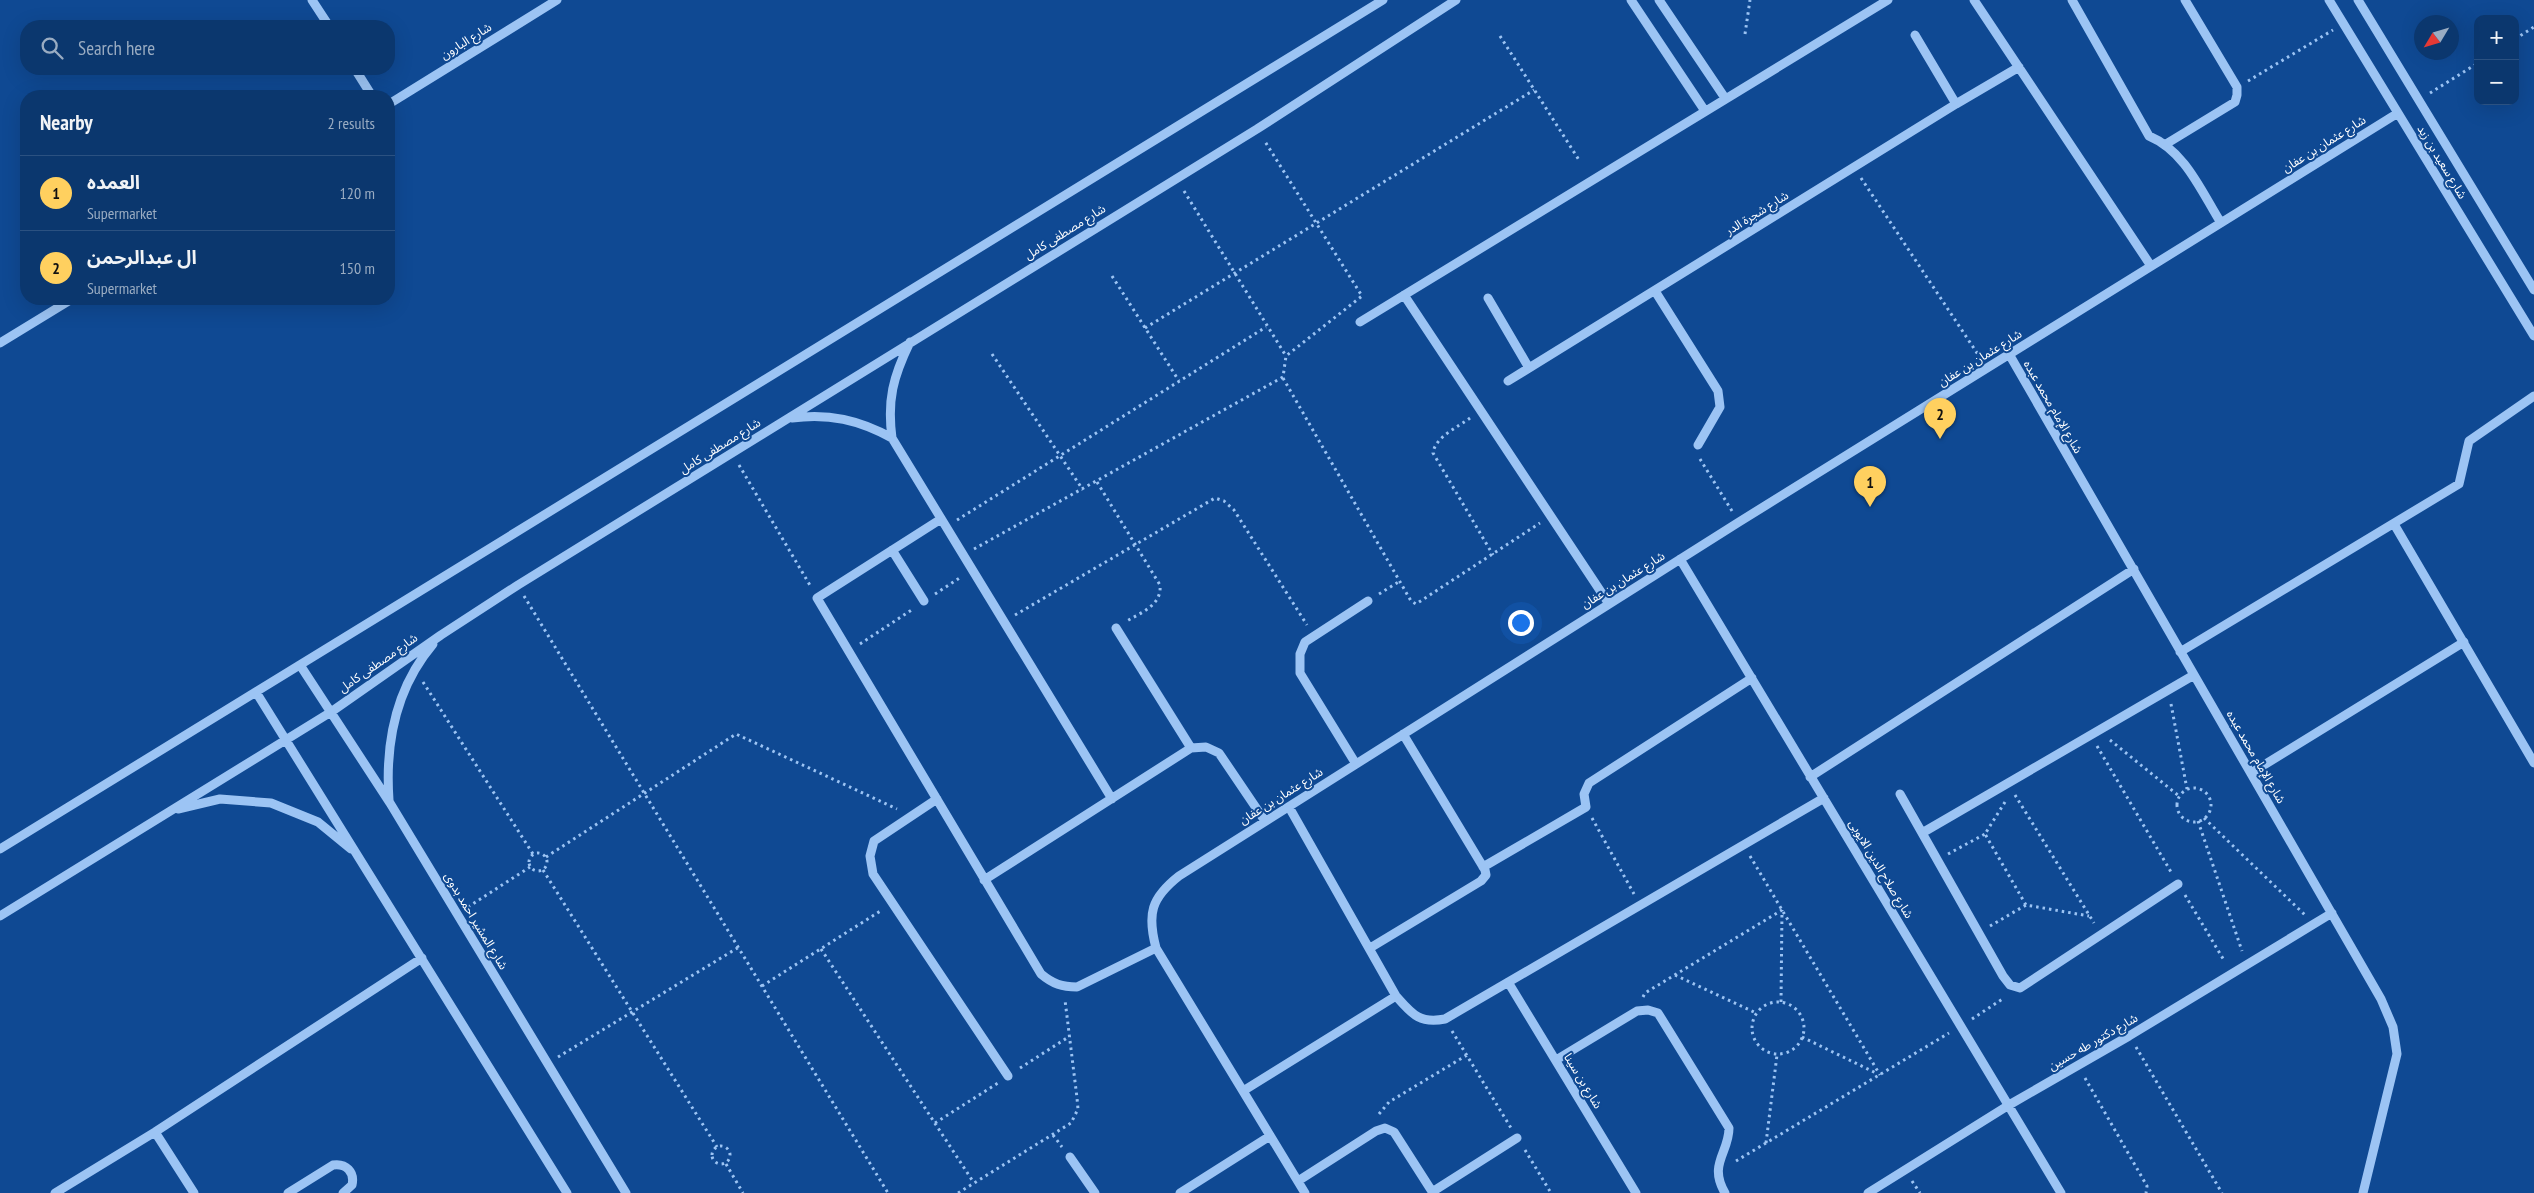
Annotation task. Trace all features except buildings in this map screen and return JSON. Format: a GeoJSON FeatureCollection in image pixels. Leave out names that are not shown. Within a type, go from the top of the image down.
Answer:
{"type":"FeatureCollection","features":[{"type":"Feature","properties":{"kind":"street"},"geometry":{"type":"LineString","coordinates":[[312,0],[325,20]]}},
{"type":"Feature","properties":{"kind":"street","name":"شارع البارون"},"geometry":{"type":"LineString","coordinates":[[395,100],[557,0]]}},
{"type":"Feature","properties":{"kind":"street"},"geometry":{"type":"LineString","coordinates":[[0,849],[1383,0]]}},
{"type":"Feature","properties":{"kind":"street","name":"شارع مصطفى كامل"},"geometry":{"type":"LineString","coordinates":[[0,916],[331,712],[441,635],[518,585],[1176,179],[1456,0]]}},
{"type":"Feature","properties":{"kind":"street"},"geometry":{"type":"LineString","coordinates":[[1631,0],[1705,110]]}},
{"type":"Feature","properties":{"kind":"street"},"geometry":{"type":"LineString","coordinates":[[1659,0],[1725,98]]}},
{"type":"Feature","properties":{"kind":"street"},"geometry":{"type":"LineString","coordinates":[[1360,322],[1888,0]]}},
{"type":"Feature","properties":{"kind":"street"},"geometry":{"type":"LineString","coordinates":[[1974,0],[2151,266]]}},
{"type":"Feature","properties":{"kind":"street"},"geometry":{"type":"LineString","coordinates":[[2072,0],[2149,136],[2166,144],[2182,160],[2221,223]]}},
{"type":"Feature","properties":{"kind":"street"},"geometry":{"type":"LineString","coordinates":[[2166,144],[2234,102],[2237,95],[2237,87],[2185,0]]}},
{"type":"Feature","properties":{"kind":"street","name":"شارع سعيد بن زيد"},"geometry":{"type":"LineString","coordinates":[[2329,0],[2534,336]]}},
{"type":"Feature","properties":{"kind":"street","name":"شارع سعيد بن زيد"},"geometry":{"type":"LineString","coordinates":[[2358,0],[2534,290]]}},
{"type":"Feature","properties":{"kind":"street"},"geometry":{"type":"LineString","coordinates":[[1915,35],[1956,104]]}},
{"type":"Feature","properties":{"kind":"street","name":"شارع شجرة الدر"},"geometry":{"type":"LineString","coordinates":[[1508,381],[2019,67]]}},
{"type":"Feature","properties":{"kind":"street"},"geometry":{"type":"LineString","coordinates":[[359,75],[368,90]]}},
{"type":"Feature","properties":{"kind":"street","name":"شارع عثمان بن عفان"},"geometry":{"type":"LineString","coordinates":[[1305,1193],[1156,948],[1151,928],[1153,907],[1162,889],[1264,821],[1680,559],[2398,113]]}},
{"type":"Feature","properties":{"kind":"street"},"geometry":{"type":"LineString","coordinates":[[1655,291],[1718,391],[1720,407],[1698,445]]}},
{"type":"Feature","properties":{"kind":"street"},"geometry":{"type":"LineString","coordinates":[[1404,295],[1610,604]]}},
{"type":"Feature","properties":{"kind":"street"},"geometry":{"type":"LineString","coordinates":[[1488,298],[1530,368]]}},
{"type":"Feature","properties":{"kind":"street"},"geometry":{"type":"LineString","coordinates":[[0,343],[62,305]]}},
{"type":"Feature","properties":{"kind":"street"},"geometry":{"type":"LineString","coordinates":[[910,342],[898,367],[891,390],[889,414],[892,438],[1112,799]]}},
{"type":"Feature","properties":{"kind":"street","name":"شارع الإمام محمد عبده"},"geometry":{"type":"LineString","coordinates":[[2009,354],[2381,998],[2393,1027],[2397,1054],[2363,1193]]}},
{"type":"Feature","properties":{"kind":"street"},"geometry":{"type":"LineString","coordinates":[[2180,652],[2459,484],[2469,441],[2534,396]]}},
{"type":"Feature","properties":{"kind":"street"},"geometry":{"type":"LineString","coordinates":[[787,419],[830,416],[859,422],[892,438]]}},
{"type":"Feature","properties":{"kind":"street"},"geometry":{"type":"LineString","coordinates":[[943,523],[892,550],[817,598],[1041,974],[1051,983],[1064,987],[1077,987],[1156,948]]}},
{"type":"Feature","properties":{"kind":"street"},"geometry":{"type":"LineString","coordinates":[[2394,524],[2534,763]]}},
{"type":"Feature","properties":{"kind":"street"},"geometry":{"type":"LineString","coordinates":[[892,550],[924,601]]}},
{"type":"Feature","properties":{"kind":"street","name":"شارع صلاح الدين الايوبى"},"geometry":{"type":"LineString","coordinates":[[1680,559],[2061,1193]]}},
{"type":"Feature","properties":{"kind":"street"},"geometry":{"type":"LineString","coordinates":[[1810,777],[2134,569]]}},
{"type":"Feature","properties":{"kind":"street"},"geometry":{"type":"LineString","coordinates":[[1356,764],[1300,674],[1300,654],[1305,642],[1368,601]]}},
{"type":"Feature","properties":{"kind":"street"},"geometry":{"type":"LineString","coordinates":[[1116,628],[1191,748]]}},
{"type":"Feature","properties":{"kind":"street"},"geometry":{"type":"LineString","coordinates":[[390,803],[387,768],[390,734],[400,700],[415,669],[441,635]]}},
{"type":"Feature","properties":{"kind":"street"},"geometry":{"type":"LineString","coordinates":[[2251,773],[2464,642]]}},
{"type":"Feature","properties":{"kind":"street","name":"شارع المشير احمد بدوى"},"geometry":{"type":"LineString","coordinates":[[300,665],[390,803],[626,1193]]}},
{"type":"Feature","properties":{"kind":"street"},"geometry":{"type":"LineString","coordinates":[[1922,833],[2194,675]]}},
{"type":"Feature","properties":{"kind":"street"},"geometry":{"type":"LineString","coordinates":[[1483,867],[1586,807],[1584,794],[1589,783],[1752,678]]}},
{"type":"Feature","properties":{"kind":"street"},"geometry":{"type":"LineString","coordinates":[[256,692],[567,1193]]}},
{"type":"Feature","properties":{"kind":"street"},"geometry":{"type":"LineString","coordinates":[[1370,948],[1481,881],[1486,875],[1403,734]]}},
{"type":"Feature","properties":{"kind":"street"},"geometry":{"type":"LineString","coordinates":[[984,880],[1191,748],[1206,747],[1219,753],[1264,821]]}},
{"type":"Feature","properties":{"kind":"street"},"geometry":{"type":"LineString","coordinates":[[1900,794],[2004,976],[2010,984],[2020,988],[2178,884]]}},
{"type":"Feature","properties":{"kind":"street"},"geometry":{"type":"LineString","coordinates":[[1289,807],[1396,996],[1413,1014],[1429,1022],[1445,1019],[1824,798]]}},
{"type":"Feature","properties":{"kind":"street"},"geometry":{"type":"LineString","coordinates":[[170,810],[220,799],[271,803],[318,822],[358,855]]}},
{"type":"Feature","properties":{"kind":"street"},"geometry":{"type":"LineString","coordinates":[[937,799],[874,841],[870,856],[874,874],[1008,1076]]}},
{"type":"Feature","properties":{"kind":"street","name":"شارع دكتور طه حسين"},"geometry":{"type":"LineString","coordinates":[[1868,1193],[2009,1106],[2332,913]]}},
{"type":"Feature","properties":{"kind":"street"},"geometry":{"type":"LineString","coordinates":[[55,1193],[155,1132],[422,958]]}},
{"type":"Feature","properties":{"kind":"street","name":"شارع بن سينا"},"geometry":{"type":"LineString","coordinates":[[1508,982],[1636,1193]]}},
{"type":"Feature","properties":{"kind":"street"},"geometry":{"type":"LineString","coordinates":[[1243,1091],[1396,996]]}},
{"type":"Feature","properties":{"kind":"street"},"geometry":{"type":"LineString","coordinates":[[1556,1060],[1637,1011],[1648,1010],[1658,1013],[1729,1128],[1729,1138],[1719,1157],[1718,1171],[1721,1187],[1725,1193]]}},
{"type":"Feature","properties":{"kind":"street"},"geometry":{"type":"LineString","coordinates":[[1298,1181],[1376,1131],[1385,1128],[1394,1132],[1433,1192],[1517,1138]]}},
{"type":"Feature","properties":{"kind":"street"},"geometry":{"type":"LineString","coordinates":[[155,1132],[194,1193]]}},
{"type":"Feature","properties":{"kind":"street"},"geometry":{"type":"LineString","coordinates":[[1180,1193],[1270,1136]]}},
{"type":"Feature","properties":{"kind":"street"},"geometry":{"type":"LineString","coordinates":[[1070,1157],[1095,1193]]}},
{"type":"Feature","properties":{"kind":"street"},"geometry":{"type":"LineString","coordinates":[[288,1193],[333,1165],[338,1164],[347,1167],[352,1175],[352,1185],[343,1193]]}},
{"type":"Feature","properties":{"kind":"path"},"geometry":{"type":"LineString","coordinates":[[1745,34],[1750,0]]}},
{"type":"Feature","properties":{"kind":"path"},"geometry":{"type":"LineString","coordinates":[[2237,87],[2344,24]]}},
{"type":"Feature","properties":{"kind":"path"},"geometry":{"type":"LineString","coordinates":[[2519,36],[2534,27]]}},
{"type":"Feature","properties":{"kind":"path"},"geometry":{"type":"LineString","coordinates":[[1500,36],[1579,160]]}},
{"type":"Feature","properties":{"kind":"path"},"geometry":{"type":"LineString","coordinates":[[2420,100],[2474,66]]}},
{"type":"Feature","properties":{"kind":"path"},"geometry":{"type":"LineString","coordinates":[[1145,328],[1534,90]]}},
{"type":"Feature","properties":{"kind":"path"},"geometry":{"type":"LineString","coordinates":[[1256,129],[1317,222],[1362,296],[1286,356]]}},
{"type":"Feature","properties":{"kind":"path"},"geometry":{"type":"LineString","coordinates":[[1854,167],[1987,368]]}},
{"type":"Feature","properties":{"kind":"path"},"geometry":{"type":"LineString","coordinates":[[1176,179],[1286,356],[1283,378],[1412,601],[1416,604],[1551,516]]}},
{"type":"Feature","properties":{"kind":"path"},"geometry":{"type":"LineString","coordinates":[[1112,276],[1178,381]]}},
{"type":"Feature","properties":{"kind":"path"},"geometry":{"type":"LineString","coordinates":[[943,523],[1060,455],[1266,326]]}},
{"type":"Feature","properties":{"kind":"path"},"geometry":{"type":"LineString","coordinates":[[992,354],[1083,490]]}},
{"type":"Feature","properties":{"kind":"path"},"geometry":{"type":"LineString","coordinates":[[963,555],[1283,378]]}},
{"type":"Feature","properties":{"kind":"path"},"geometry":{"type":"LineString","coordinates":[[1481,411],[1439,440],[1434,445],[1433,453],[1493,554]]}},
{"type":"Feature","properties":{"kind":"path"},"geometry":{"type":"LineString","coordinates":[[1698,445],[1698,455],[1702,465],[1739,522]]}},
{"type":"Feature","properties":{"kind":"path"},"geometry":{"type":"LineString","coordinates":[[732,453],[817,598]]}},
{"type":"Feature","properties":{"kind":"path"},"geometry":{"type":"LineString","coordinates":[[1097,482],[1160,585],[1160,594],[1157,602],[1116,628]]}},
{"type":"Feature","properties":{"kind":"path"},"geometry":{"type":"LineString","coordinates":[[1003,621],[1215,498],[1224,501],[1234,510],[1314,636]]}},
{"type":"Feature","properties":{"kind":"path"},"geometry":{"type":"LineString","coordinates":[[849,651],[972,570]]}},
{"type":"Feature","properties":{"kind":"path"},"geometry":{"type":"LineString","coordinates":[[1368,601],[1400,581]]}},
{"type":"Feature","properties":{"kind":"path"},"geometry":{"type":"LineString","coordinates":[[518,585],[888,1193]]}},
{"type":"Feature","properties":{"kind":"path"},"geometry":{"type":"LineString","coordinates":[[415,669],[533,854]]}},
{"type":"Feature","properties":{"kind":"path"},"geometry":{"type":"LineString","coordinates":[[2168,690],[2187,789]]}},
{"type":"Feature","properties":{"kind":"path"},"geometry":{"type":"LineString","coordinates":[[2094,733],[2179,796]]}},
{"type":"Feature","properties":{"kind":"path"},"geometry":{"type":"LineString","coordinates":[[2094,733],[2178,884],[2232,974]]}},
{"type":"Feature","properties":{"kind":"path"},"geometry":{"type":"LineString","coordinates":[[546,857],[736,734],[912,816]]}},
{"type":"Feature","properties":{"kind":"path"},"geometry":{"type":"LineString","coordinates":[[2187,789],[2200,789],[2210,799],[2209,813],[2198,821],[2185,819],[2180,815],[2177,802],[2179,796],[2187,789]]}},
{"type":"Feature","properties":{"kind":"path"},"geometry":{"type":"LineString","coordinates":[[1937,860],[1985,834],[2012,791],[2101,935]]}},
{"type":"Feature","properties":{"kind":"path"},"geometry":{"type":"LineString","coordinates":[[1586,807],[1641,905]]}},
{"type":"Feature","properties":{"kind":"path"},"geometry":{"type":"LineString","coordinates":[[2204,818],[2314,924]]}},
{"type":"Feature","properties":{"kind":"path"},"geometry":{"type":"LineString","coordinates":[[2198,821],[2247,964]]}},
{"type":"Feature","properties":{"kind":"path"},"geometry":{"type":"LineString","coordinates":[[1985,834],[2026,905]]}},
{"type":"Feature","properties":{"kind":"path"},"geometry":{"type":"LineString","coordinates":[[1743,845],[1880,1075]]}},
{"type":"Feature","properties":{"kind":"path"},"geometry":{"type":"LineString","coordinates":[[533,854],[542,854],[546,857]]}},
{"type":"Feature","properties":{"kind":"path"},"geometry":{"type":"LineString","coordinates":[[530,866],[529,862],[533,854]]}},
{"type":"Feature","properties":{"kind":"path"},"geometry":{"type":"LineString","coordinates":[[543,870],[547,862],[546,857]]}},
{"type":"Feature","properties":{"kind":"path"},"geometry":{"type":"LineString","coordinates":[[457,914],[530,866]]}},
{"type":"Feature","properties":{"kind":"path"},"geometry":{"type":"LineString","coordinates":[[530,866],[538,871],[543,870]]}},
{"type":"Feature","properties":{"kind":"path"},"geometry":{"type":"LineString","coordinates":[[543,870],[717,1147]]}},
{"type":"Feature","properties":{"kind":"path"},"geometry":{"type":"LineString","coordinates":[[762,986],[893,903]]}},
{"type":"Feature","properties":{"kind":"path"},"geometry":{"type":"LineString","coordinates":[[1979,932],[2026,905],[2089,916]]}},
{"type":"Feature","properties":{"kind":"path"},"geometry":{"type":"LineString","coordinates":[[1637,1011],[1645,993],[1782,910]]}},
{"type":"Feature","properties":{"kind":"path"},"geometry":{"type":"LineString","coordinates":[[1781,1002],[1782,910]]}},
{"type":"Feature","properties":{"kind":"path"},"geometry":{"type":"LineString","coordinates":[[547,1064],[739,946]]}},
{"type":"Feature","properties":{"kind":"path"},"geometry":{"type":"LineString","coordinates":[[821,949],[974,1183]]}},
{"type":"Feature","properties":{"kind":"path"},"geometry":{"type":"LineString","coordinates":[[1675,975],[1756,1013]]}},
{"type":"Feature","properties":{"kind":"path"},"geometry":{"type":"LineString","coordinates":[[958,1193],[1071,1123],[1078,1109],[1064,987]]}},
{"type":"Feature","properties":{"kind":"path"},"geometry":{"type":"LineString","coordinates":[[1718,1171],[1961,1026],[2020,988]]}},
{"type":"Feature","properties":{"kind":"path"},"geometry":{"type":"LineString","coordinates":[[1772,1002],[1781,1002],[1788,1004],[1800,1014],[1803,1022],[1802,1038],[1792,1050],[1776,1055],[1760,1047],[1754,1040],[1751,1030],[1756,1013],[1772,1002]]}},
{"type":"Feature","properties":{"kind":"path"},"geometry":{"type":"LineString","coordinates":[[1445,1019],[1551,1193]]}},
{"type":"Feature","properties":{"kind":"path"},"geometry":{"type":"LineString","coordinates":[[2129,1036],[2222,1193]]}},
{"type":"Feature","properties":{"kind":"path"},"geometry":{"type":"LineString","coordinates":[[1802,1038],[1880,1075]]}},
{"type":"Feature","properties":{"kind":"path"},"geometry":{"type":"LineString","coordinates":[[1376,1131],[1376,1120],[1381,1110],[1389,1102],[1467,1055]]}},
{"type":"Feature","properties":{"kind":"path"},"geometry":{"type":"LineString","coordinates":[[1766,1143],[1776,1055]]}},
{"type":"Feature","properties":{"kind":"path"},"geometry":{"type":"LineString","coordinates":[[2078,1066],[2147,1186],[2146,1193]]}},
{"type":"Feature","properties":{"kind":"path"},"geometry":{"type":"LineString","coordinates":[[717,1147],[722,1146],[729,1151],[731,1156],[726,1164]]}},
{"type":"Feature","properties":{"kind":"path"},"geometry":{"type":"LineString","coordinates":[[717,1147],[712,1155],[713,1160],[716,1163],[726,1164]]}},
{"type":"Feature","properties":{"kind":"path"},"geometry":{"type":"LineString","coordinates":[[726,1164],[744,1193]]}},
{"type":"Feature","properties":{"kind":"place","name":"ال عبدالرحمن"},"geometry":{"type":"Point","coordinates":[1940,439]}},
{"type":"Feature","properties":{"kind":"place","name":"العمده"},"geometry":{"type":"Point","coordinates":[1870,507]}}]}
